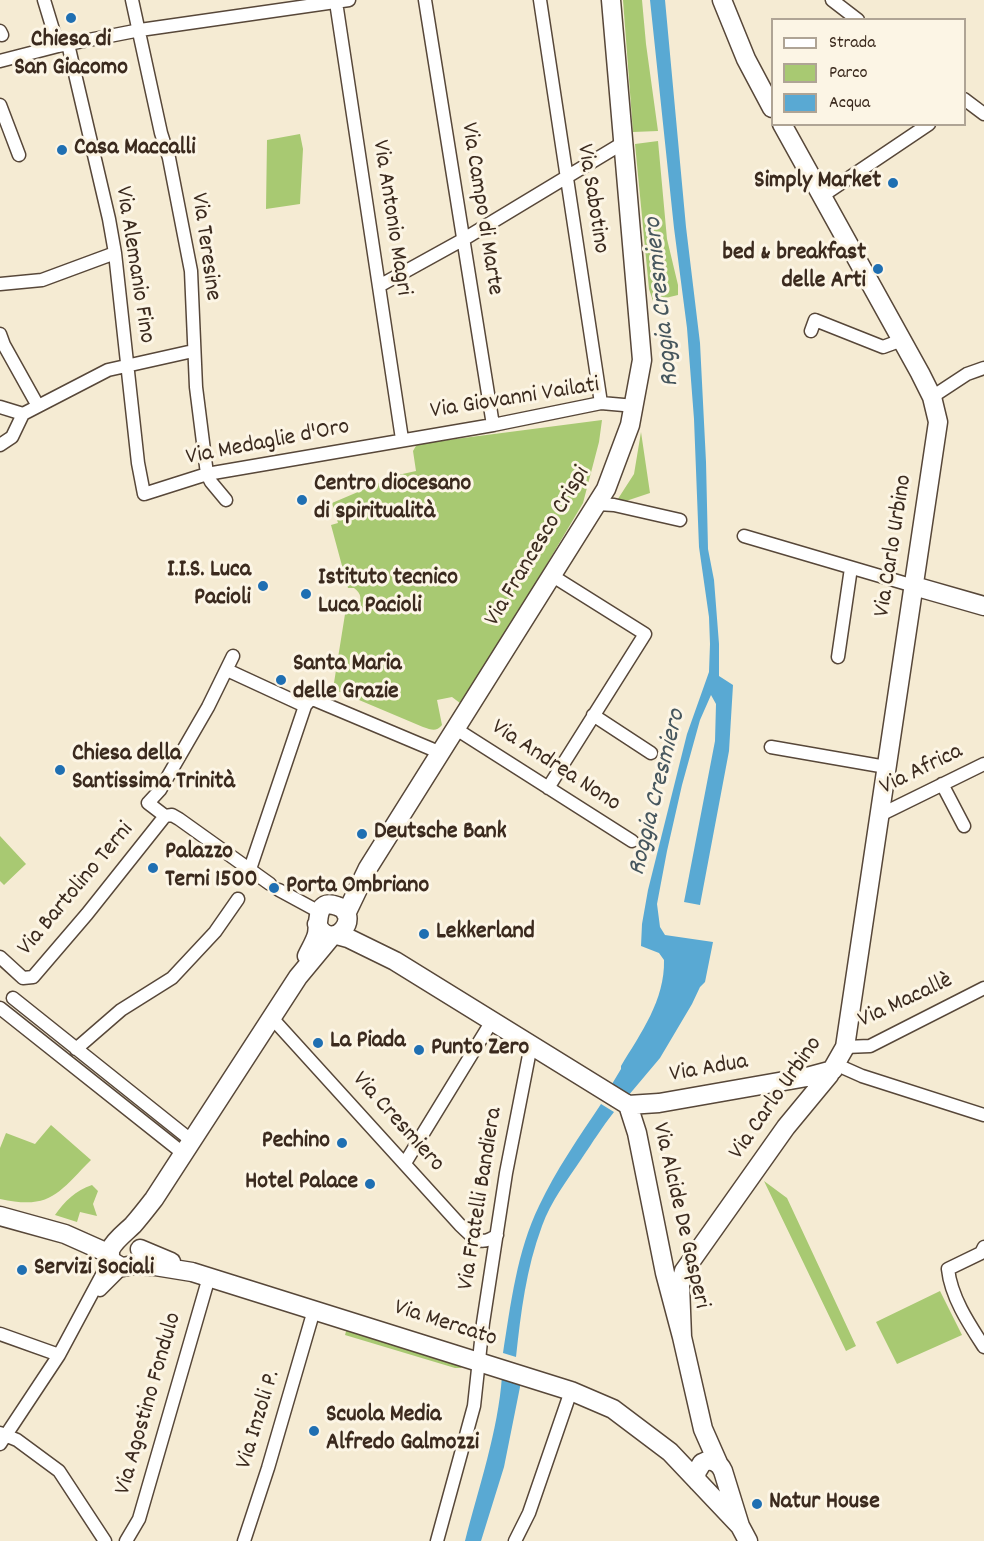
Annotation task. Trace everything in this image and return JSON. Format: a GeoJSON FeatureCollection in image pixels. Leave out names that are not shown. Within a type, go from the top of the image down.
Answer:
{"type":"FeatureCollection","features":[{"type":"Feature","properties":{"kind":"street","name":"Via Alemanio Fino"},"geometry":{"type":"LineString","coordinates":[[44,0],[63,45],[109,219],[144,494]]}},
{"type":"Feature","properties":{"kind":"street","name":"Via Teresine"},"geometry":{"type":"LineString","coordinates":[[132,0],[161,133],[169,158],[191,271],[193,351],[207,474]]}},
{"type":"Feature","properties":{"kind":"street"},"geometry":{"type":"LineString","coordinates":[[0,61],[63,45],[140,30],[349,0]]}},
{"type":"Feature","properties":{"kind":"street","name":"Via Campo di Marte"},"geometry":{"type":"LineString","coordinates":[[424,0],[493,425]]}},
{"type":"Feature","properties":{"kind":"street","name":"Via Sabotino"},"geometry":{"type":"LineString","coordinates":[[540,0],[601,404]]}},
{"type":"Feature","properties":{"kind":"street","name":"Via Francesco Crispi"},"geometry":{"type":"LineString","coordinates":[[333,914],[368,868],[597,504],[606,489],[630,424],[642,360],[611,0]]}},
{"type":"Feature","properties":{"kind":"street"},"geometry":{"type":"LineString","coordinates":[[709,0],[771,106]]}},
{"type":"Feature","properties":{"kind":"street"},"geometry":{"type":"LineString","coordinates":[[722,0],[751,70]]}},
{"type":"Feature","properties":{"kind":"street"},"geometry":{"type":"LineString","coordinates":[[832,0],[855,18]]}},
{"type":"Feature","properties":{"kind":"street","name":"Via Antonio Magri"},"geometry":{"type":"LineString","coordinates":[[336,2],[402,439]]}},
{"type":"Feature","properties":{"kind":"street"},"geometry":{"type":"LineString","coordinates":[[966,101],[984,114]]}},
{"type":"Feature","properties":{"kind":"street"},"geometry":{"type":"LineString","coordinates":[[0,105],[19,155]]}},
{"type":"Feature","properties":{"kind":"street","name":"Via Carlo Urbino"},"geometry":{"type":"LineString","coordinates":[[684,1270],[786,1128],[834,1067],[845,1047],[938,422],[932,396],[783,126]]}},
{"type":"Feature","properties":{"kind":"street"},"geometry":{"type":"LineString","coordinates":[[822,196],[926,126]]}},
{"type":"Feature","properties":{"kind":"street"},"geometry":{"type":"LineString","coordinates":[[379,286],[464,239],[623,143]]}},
{"type":"Feature","properties":{"kind":"street"},"geometry":{"type":"LineString","coordinates":[[0,284],[42,280],[115,253]]}},
{"type":"Feature","properties":{"kind":"street"},"geometry":{"type":"LineString","coordinates":[[812,331],[815,320],[883,347],[902,340]]}},
{"type":"Feature","properties":{"kind":"street"},"geometry":{"type":"LineString","coordinates":[[0,334],[38,406]]}},
{"type":"Feature","properties":{"kind":"street"},"geometry":{"type":"LineString","coordinates":[[0,445],[12,436],[23,414],[108,370],[193,351]]}},
{"type":"Feature","properties":{"kind":"street"},"geometry":{"type":"LineString","coordinates":[[932,396],[967,374],[984,368]]}},
{"type":"Feature","properties":{"kind":"street","name":"Via Giovanni Vailati"},"geometry":{"type":"LineString","coordinates":[[402,439],[493,425],[601,404],[634,406]]}},
{"type":"Feature","properties":{"kind":"street"},"geometry":{"type":"LineString","coordinates":[[0,407],[23,414]]}},
{"type":"Feature","properties":{"kind":"street","name":"Via Medaglie d'Oro"},"geometry":{"type":"LineString","coordinates":[[144,494],[207,474],[402,439]]}},
{"type":"Feature","properties":{"kind":"street"},"geometry":{"type":"LineString","coordinates":[[207,474],[226,500]]}},
{"type":"Feature","properties":{"kind":"street"},"geometry":{"type":"LineString","coordinates":[[597,504],[614,505],[681,520]]}},
{"type":"Feature","properties":{"kind":"street"},"geometry":{"type":"LineString","coordinates":[[744,536],[984,606]]}},
{"type":"Feature","properties":{"kind":"street"},"geometry":{"type":"LineString","coordinates":[[838,657],[851,568]]}},
{"type":"Feature","properties":{"kind":"street"},"geometry":{"type":"LineString","coordinates":[[548,788],[645,634],[551,575]]}},
{"type":"Feature","properties":{"kind":"street"},"geometry":{"type":"LineString","coordinates":[[233,656],[160,790],[148,803],[163,819],[172,815],[179,819],[274,887],[314,909],[333,914],[395,960],[628,1105]]}},
{"type":"Feature","properties":{"kind":"street"},"geometry":{"type":"LineString","coordinates":[[227,670],[305,706]]}},
{"type":"Feature","properties":{"kind":"street"},"geometry":{"type":"LineString","coordinates":[[250,869],[305,706],[310,700],[315,700],[441,753]]}},
{"type":"Feature","properties":{"kind":"street"},"geometry":{"type":"LineString","coordinates":[[593,715],[651,753]]}},
{"type":"Feature","properties":{"kind":"street","name":"Via Andrea Nono"},"geometry":{"type":"LineString","coordinates":[[456,729],[632,841]]}},
{"type":"Feature","properties":{"kind":"street"},"geometry":{"type":"LineString","coordinates":[[771,747],[886,767]]}},
{"type":"Feature","properties":{"kind":"street","name":"Via Africa"},"geometry":{"type":"LineString","coordinates":[[878,816],[984,764]]}},
{"type":"Feature","properties":{"kind":"street"},"geometry":{"type":"LineString","coordinates":[[942,784],[964,826]]}},
{"type":"Feature","properties":{"kind":"street","name":"Via Bartolino Terni"},"geometry":{"type":"LineString","coordinates":[[23,978],[33,977],[163,819]]}},
{"type":"Feature","properties":{"kind":"street"},"geometry":{"type":"LineString","coordinates":[[76,1049],[121,1010],[172,978],[215,932],[238,899]]}},
{"type":"Feature","properties":{"kind":"street"},"geometry":{"type":"LineString","coordinates":[[333,914],[323,932],[348,938],[395,960]]}},
{"type":"Feature","properties":{"kind":"street"},"geometry":{"type":"LineString","coordinates":[[105,1541],[59,1472],[17,1440],[2,1437],[59,1355],[154,1199],[298,977],[317,935],[333,914]]}},
{"type":"Feature","properties":{"kind":"street"},"geometry":{"type":"LineString","coordinates":[[298,977],[334,935]]}},
{"type":"Feature","properties":{"kind":"street"},"geometry":{"type":"LineString","coordinates":[[0,957],[23,978],[22,985],[13,998],[0,1002]]}},
{"type":"Feature","properties":{"kind":"street","name":"Via Macallè"},"geometry":{"type":"LineString","coordinates":[[845,1047],[870,1046],[984,988]]}},
{"type":"Feature","properties":{"kind":"street"},"geometry":{"type":"LineString","coordinates":[[13,998],[111,1077],[188,1148]]}},
{"type":"Feature","properties":{"kind":"street"},"geometry":{"type":"LineString","coordinates":[[0,1008],[100,1089],[188,1148]]}},
{"type":"Feature","properties":{"kind":"street","name":"Via Cresmiero"},"geometry":{"type":"LineString","coordinates":[[272,1018],[460,1225],[476,1239],[488,1242],[497,1235]]}},
{"type":"Feature","properties":{"kind":"street"},"geometry":{"type":"LineString","coordinates":[[405,1163],[492,1021]]}},
{"type":"Feature","properties":{"kind":"street","name":"Via Fratelli Bandiera"},"geometry":{"type":"LineString","coordinates":[[437,1541],[485,1363],[497,1235],[506,1173],[531,1045]]}},
{"type":"Feature","properties":{"kind":"street"},"geometry":{"type":"LineString","coordinates":[[834,1067],[984,1115]]}},
{"type":"Feature","properties":{"kind":"street","name":"Via Adua"},"geometry":{"type":"LineString","coordinates":[[628,1105],[659,1103],[790,1080],[834,1067]]}},
{"type":"Feature","properties":{"kind":"street"},"geometry":{"type":"LineString","coordinates":[[790,1080],[798,1083],[800,1087],[801,1110]]}},
{"type":"Feature","properties":{"kind":"street"},"geometry":{"type":"LineString","coordinates":[[636,1133],[642,1115],[659,1103]]}},
{"type":"Feature","properties":{"kind":"street","name":"Via Alcide De Gasperi"},"geometry":{"type":"LineString","coordinates":[[628,1105],[672,1304],[703,1429],[714,1467],[744,1533]]}},
{"type":"Feature","properties":{"kind":"street","name":"Via Mercato"},"geometry":{"type":"LineString","coordinates":[[0,1216],[123,1252],[155,1266],[200,1274],[571,1391],[613,1409],[670,1452],[700,1483]]}},
{"type":"Feature","properties":{"kind":"street"},"geometry":{"type":"LineString","coordinates":[[984,1247],[981,1253],[948,1269],[950,1282],[970,1325],[984,1347]]}},
{"type":"Feature","properties":{"kind":"street"},"geometry":{"type":"LineString","coordinates":[[663,1256],[684,1270]]}},
{"type":"Feature","properties":{"kind":"street","name":"Via Alcide De Gasperi"},"geometry":{"type":"LineString","coordinates":[[682,1337],[680,1285],[684,1270]]}},
{"type":"Feature","properties":{"kind":"street","name":"Via Agostino Fondulo"},"geometry":{"type":"LineString","coordinates":[[126,1541],[139,1519],[200,1274]]}},
{"type":"Feature","properties":{"kind":"street","name":"Via Inzoli P."},"geometry":{"type":"LineString","coordinates":[[244,1541],[314,1310]]}},
{"type":"Feature","properties":{"kind":"street"},"geometry":{"type":"LineString","coordinates":[[0,1334],[59,1355]]}},
{"type":"Feature","properties":{"kind":"street"},"geometry":{"type":"LineString","coordinates":[[515,1541],[529,1513],[571,1391]]}},
{"type":"Feature","properties":{"kind":"street","name":"Via Mercato"},"geometry":{"type":"LineString","coordinates":[[670,1452],[714,1467]]}},
{"type":"Feature","properties":{"kind":"street"},"geometry":{"type":"LineString","coordinates":[[714,1467],[715,1486],[700,1483],[696,1473],[714,1467]]}},
{"type":"Feature","properties":{"kind":"street","name":"Via Alcide De Gasperi"},"geometry":{"type":"LineString","coordinates":[[700,1483],[744,1533]]}},
{"type":"Feature","properties":{"kind":"green space"},"geometry":{"type":"Polygon","coordinates":[[[623,0],[642,0],[658,131],[633,132],[623,0]]]}},
{"type":"Feature","properties":{"kind":"green space"},"geometry":{"type":"Polygon","coordinates":[[[300,134],[303,149],[300,204],[266,209],[267,140],[300,134]]]}},
{"type":"Feature","properties":{"kind":"green space"},"geometry":{"type":"Polygon","coordinates":[[[658,141],[667,239],[678,285],[678,295],[653,301],[649,289],[635,144],[658,141]]]}},
{"type":"Feature","properties":{"kind":"green space"},"geometry":{"type":"Polygon","coordinates":[[[602,420],[599,442],[583,503],[470,694],[460,703],[452,697],[437,700],[442,725],[438,729],[423,727],[333,689],[346,608],[357,608],[360,597],[354,588],[348,588],[331,525],[338,523],[332,503],[398,475],[416,471],[413,451],[417,444],[602,420]]]}},
{"type":"Feature","properties":{"kind":"green space"},"geometry":{"type":"Polygon","coordinates":[[[641,432],[650,493],[614,505],[634,474],[641,432]]]}},
{"type":"Feature","properties":{"kind":"green space"},"geometry":{"type":"Polygon","coordinates":[[[0,836],[26,864],[4,885],[0,881],[0,836]]]}},
{"type":"Feature","properties":{"kind":"green space"},"geometry":{"type":"Polygon","coordinates":[[[51,1125],[91,1160],[61,1190],[43,1200],[17,1202],[0,1199],[0,1148],[6,1133],[35,1144],[51,1125]]]}},
{"type":"Feature","properties":{"kind":"green space"},"geometry":{"type":"Polygon","coordinates":[[[764,1181],[787,1198],[856,1346],[846,1351],[764,1181]]]}},
{"type":"Feature","properties":{"kind":"green space"},"geometry":{"type":"Polygon","coordinates":[[[92,1185],[98,1191],[93,1204],[97,1216],[80,1212],[77,1222],[55,1215],[71,1197],[92,1185]]]}},
{"type":"Feature","properties":{"kind":"green space"},"geometry":{"type":"Polygon","coordinates":[[[940,1291],[962,1335],[897,1364],[876,1322],[940,1291]]]}},
{"type":"Feature","properties":{"kind":"green space"},"geometry":{"type":"Polygon","coordinates":[[[347,1328],[464,1364],[461,1368],[455,1368],[345,1335],[347,1328]]]}},
{"type":"Feature","properties":{"kind":"water","name":"Roggia Cresmiero"},"geometry":{"type":"Polygon","coordinates":[[[650,0],[665,0],[686,227],[700,343],[708,549],[714,580],[719,676],[733,685],[729,751],[700,905],[684,902],[715,741],[716,704],[711,695],[700,720],[682,785],[657,904],[660,927],[665,935],[713,942],[705,982],[660,1058],[628,1096],[612,1084],[650,1016],[661,989],[664,960],[659,953],[641,946],[642,924],[648,890],[687,734],[709,672],[710,644],[709,617],[699,547],[694,419],[687,328],[650,0]]]}},
{"type":"Feature","properties":{"kind":"water"},"geometry":{"type":"Polygon","coordinates":[[[601,1104],[614,1112],[566,1182],[546,1217],[536,1242],[528,1274],[516,1357],[503,1353],[520,1259],[531,1223],[560,1167],[601,1104]]]}},
{"type":"Feature","properties":{"kind":"water"},"geometry":{"type":"Polygon","coordinates":[[[502,1376],[521,1382],[504,1467],[481,1541],[465,1541],[492,1438],[502,1376]]]}},
{"type":"Feature","properties":{"kind":"place","name":"Chiesa di San Giacomo"},"geometry":{"type":"Point","coordinates":[71,18]}},
{"type":"Feature","properties":{"kind":"place","name":"Casa Maccalli"},"geometry":{"type":"Point","coordinates":[62,150]}},
{"type":"Feature","properties":{"kind":"place","name":"Simply Market"},"geometry":{"type":"Point","coordinates":[893,183]}},
{"type":"Feature","properties":{"kind":"place","name":"bed & breakfast delle Arti"},"geometry":{"type":"Point","coordinates":[878,269]}},
{"type":"Feature","properties":{"kind":"place","name":"Centro diocesano di spiritualità"},"geometry":{"type":"Point","coordinates":[302,500]}},
{"type":"Feature","properties":{"kind":"place","name":"I.I.S. Luca Pacioli"},"geometry":{"type":"Point","coordinates":[263,586]}},
{"type":"Feature","properties":{"kind":"place","name":"Istituto tecnico Luca Pacioli"},"geometry":{"type":"Point","coordinates":[306,594]}},
{"type":"Feature","properties":{"kind":"place","name":"Santa Maria delle Grazie"},"geometry":{"type":"Point","coordinates":[281,680]}},
{"type":"Feature","properties":{"kind":"place","name":"Chiesa della Santissima Trinità"},"geometry":{"type":"Point","coordinates":[60,770]}},
{"type":"Feature","properties":{"kind":"place","name":"Deutsche Bank"},"geometry":{"type":"Point","coordinates":[362,834]}},
{"type":"Feature","properties":{"kind":"place","name":"Palazzo Terni 1500"},"geometry":{"type":"Point","coordinates":[153,868]}},
{"type":"Feature","properties":{"kind":"place","name":"Porta Ombriano"},"geometry":{"type":"Point","coordinates":[274,888]}},
{"type":"Feature","properties":{"kind":"place","name":"Lekkerland"},"geometry":{"type":"Point","coordinates":[424,934]}},
{"type":"Feature","properties":{"kind":"place","name":"La Piada"},"geometry":{"type":"Point","coordinates":[318,1043]}},
{"type":"Feature","properties":{"kind":"place","name":"Punto Zero"},"geometry":{"type":"Point","coordinates":[419,1050]}},
{"type":"Feature","properties":{"kind":"place","name":"Pechino"},"geometry":{"type":"Point","coordinates":[342,1143]}},
{"type":"Feature","properties":{"kind":"place","name":"Hotel Palace"},"geometry":{"type":"Point","coordinates":[370,1184]}},
{"type":"Feature","properties":{"kind":"place","name":"Servizi Sociali"},"geometry":{"type":"Point","coordinates":[22,1270]}},
{"type":"Feature","properties":{"kind":"place","name":"Scuola Media Alfredo Galmozzi"},"geometry":{"type":"Point","coordinates":[314,1431]}},
{"type":"Feature","properties":{"kind":"place","name":"Natur House"},"geometry":{"type":"Point","coordinates":[757,1504]}}]}
